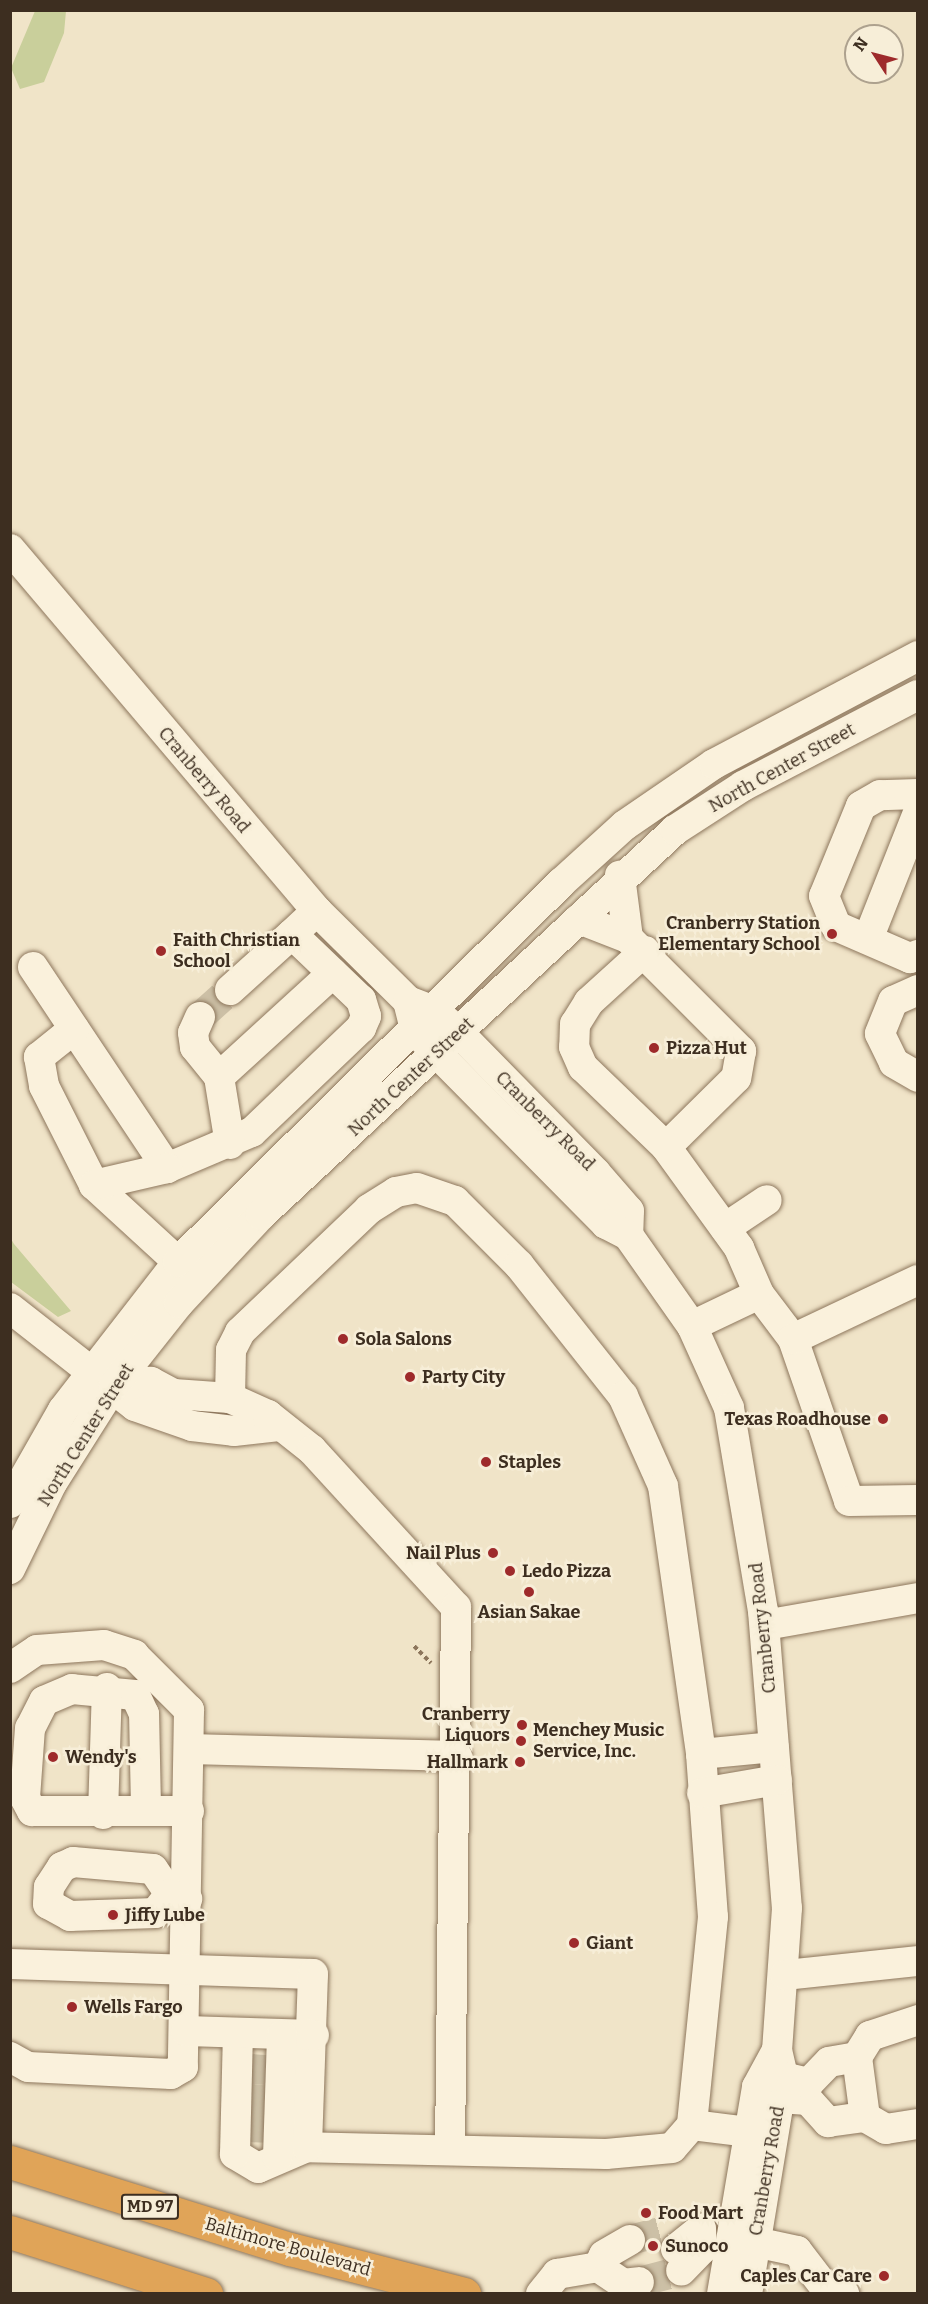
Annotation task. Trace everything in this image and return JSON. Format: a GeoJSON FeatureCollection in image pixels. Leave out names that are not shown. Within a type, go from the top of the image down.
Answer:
{"type":"FeatureCollection","features":[{"type":"Feature","properties":{"kind":"highway","name":"Baltimore Boulevard"},"geometry":{"type":"LineString","coordinates":[[10,2162],[290,2249],[464,2294]]}},
{"type":"Feature","properties":{"kind":"highway"},"geometry":{"type":"LineString","coordinates":[[10,2232],[206,2294]]}},
{"type":"Feature","properties":{"kind":"street","name":"Cranberry Road"},"geometry":{"type":"LineString","coordinates":[[10,549],[317,911],[408,1001],[426,1022],[438,1054],[606,1224],[628,1235],[692,1326],[729,1408],[738,1446],[765,1625],[777,1780],[785,1975],[779,2075],[747,2294]]}},
{"type":"Feature","properties":{"kind":"street","name":"North Center Street"},"geometry":{"type":"LineString","coordinates":[[10,1503],[103,1377],[178,1262],[230,1206],[426,1022],[625,825],[714,764],[918,656]]}},
{"type":"Feature","properties":{"kind":"street","name":"North Center Street"},"geometry":{"type":"LineString","coordinates":[[10,1569],[103,1377],[253,1223],[438,1054],[579,919],[620,876],[675,830],[743,786],[918,695]]}},
{"type":"Feature","properties":{"kind":"street"},"geometry":{"type":"LineString","coordinates":[[918,794],[879,795],[861,806],[824,896],[836,926],[910,958],[918,956]]}},
{"type":"Feature","properties":{"kind":"street"},"geometry":{"type":"LineString","coordinates":[[868,939],[918,813]]}},
{"type":"Feature","properties":{"kind":"street"},"geometry":{"type":"LineString","coordinates":[[620,876],[636,944]]}},
{"type":"Feature","properties":{"kind":"street"},"geometry":{"type":"LineString","coordinates":[[230,990],[317,911]]}},
{"type":"Feature","properties":{"kind":"street"},"geometry":{"type":"LineString","coordinates":[[579,919],[636,944],[741,1052],[742,1065],[736,1078],[666,1147]]}},
{"type":"Feature","properties":{"kind":"street"},"geometry":{"type":"LineString","coordinates":[[94,1185],[167,1168],[230,1144],[252,1132],[362,1028],[366,1016],[361,1000],[292,934]]}},
{"type":"Feature","properties":{"kind":"street"},"geometry":{"type":"LineString","coordinates":[[636,944],[589,1002],[575,1024],[574,1047],[583,1067],[666,1147],[725,1228],[759,1294],[793,1339],[849,1501],[918,1500]]}},
{"type":"Feature","properties":{"kind":"street"},"geometry":{"type":"LineString","coordinates":[[33,967],[167,1168]]}},
{"type":"Feature","properties":{"kind":"street"},"geometry":{"type":"LineString","coordinates":[[219,1077],[333,973]]}},
{"type":"Feature","properties":{"kind":"street"},"geometry":{"type":"LineString","coordinates":[[918,990],[893,1000],[880,1034],[894,1064],[918,1077]]}},
{"type":"Feature","properties":{"kind":"street"},"geometry":{"type":"LineString","coordinates":[[200,1017],[193,1033],[195,1047],[219,1077],[230,1144]]}},
{"type":"Feature","properties":{"kind":"street","name":"Cranberry Road"},"geometry":{"type":"LineString","coordinates":[[426,1022],[459,1033],[629,1211],[628,1235]]}},
{"type":"Feature","properties":{"kind":"street"},"geometry":{"type":"LineString","coordinates":[[74,1029],[39,1057],[39,1071],[94,1185],[178,1262]]}},
{"type":"Feature","properties":{"kind":"street"},"geometry":{"type":"LineString","coordinates":[[230,1398],[233,1341],[369,1209],[396,1192],[417,1188],[455,1202],[519,1265],[583,1342],[623,1396],[650,1451],[673,1533],[692,1716],[701,1754],[702,1793],[713,1917],[692,2125],[672,2148],[648,2152],[307,2147],[260,2103],[238,2034]]}},
{"type":"Feature","properties":{"kind":"street"},"geometry":{"type":"LineString","coordinates":[[725,1228],[767,1200]]}},
{"type":"Feature","properties":{"kind":"street"},"geometry":{"type":"LineString","coordinates":[[793,1339],[918,1280]]}},
{"type":"Feature","properties":{"kind":"street"},"geometry":{"type":"LineString","coordinates":[[692,1326],[759,1294]]}},
{"type":"Feature","properties":{"kind":"street"},"geometry":{"type":"LineString","coordinates":[[10,1308],[103,1377],[135,1406],[163,1419],[234,1431],[279,1426]]}},
{"type":"Feature","properties":{"kind":"street"},"geometry":{"type":"LineString","coordinates":[[103,1377],[150,1382],[174,1394],[230,1398],[268,1415],[312,1450],[451,1597],[458,1618],[450,2150]]}},
{"type":"Feature","properties":{"kind":"street"},"geometry":{"type":"LineString","coordinates":[[765,1625],[918,1598]]}},
{"type":"Feature","properties":{"kind":"street"},"geometry":{"type":"LineString","coordinates":[[10,1668],[37,1650],[104,1645],[134,1655],[189,1710],[189,1811],[179,1896],[186,1971],[186,2031],[183,2067],[171,2074],[19,2062]]}},
{"type":"Feature","properties":{"kind":"street"},"geometry":{"type":"LineString","coordinates":[[103,1814],[107,1688]]}},
{"type":"Feature","properties":{"kind":"street"},"geometry":{"type":"LineString","coordinates":[[146,1807],[143,1704],[125,1690],[107,1688],[57,1692],[34,1714],[25,1798],[32,1811],[103,1814],[146,1807],[189,1811]]}},
{"type":"Feature","properties":{"kind":"street"},"geometry":{"type":"LineString","coordinates":[[701,1754],[774,1747]]}},
{"type":"Feature","properties":{"kind":"street"},"geometry":{"type":"LineString","coordinates":[[189,1749],[457,1756]]}},
{"type":"Feature","properties":{"kind":"street"},"geometry":{"type":"LineString","coordinates":[[702,1793],[777,1780]]}},
{"type":"Feature","properties":{"kind":"street"},"geometry":{"type":"LineString","coordinates":[[785,1975],[918,1961]]}},
{"type":"Feature","properties":{"kind":"street"},"geometry":{"type":"LineString","coordinates":[[10,1964],[314,1974],[314,2035],[307,2147]]}},
{"type":"Feature","properties":{"kind":"street"},"geometry":{"type":"LineString","coordinates":[[865,2117],[857,2057],[870,2036],[918,2020]]}},
{"type":"Feature","properties":{"kind":"street"},"geometry":{"type":"LineString","coordinates":[[186,2031],[314,2035]]}},
{"type":"Feature","properties":{"kind":"street"},"geometry":{"type":"LineString","coordinates":[[260,2103],[282,2035]]}},
{"type":"Feature","properties":{"kind":"street"},"geometry":{"type":"LineString","coordinates":[[779,2075],[809,2083],[829,2062],[857,2057]]}},
{"type":"Feature","properties":{"kind":"street","name":"Cranberry Road"},"geometry":{"type":"LineString","coordinates":[[722,2294],[757,2087],[779,2075]]}},
{"type":"Feature","properties":{"kind":"street"},"geometry":{"type":"LineString","coordinates":[[779,2075],[808,2100],[828,2122],[865,2117],[886,2129],[918,2124]]}},
{"type":"Feature","properties":{"kind":"street"},"geometry":{"type":"LineString","coordinates":[[692,2125],[748,2132]]}},
{"type":"Feature","properties":{"kind":"street"},"geometry":{"type":"LineString","coordinates":[[676,2250],[738,2200]]}},
{"type":"Feature","properties":{"kind":"street"},"geometry":{"type":"LineString","coordinates":[[755,2242],[797,2251],[824,2286],[844,2294]]}},
{"type":"Feature","properties":{"kind":"street"},"geometry":{"type":"LineString","coordinates":[[541,2294],[557,2274],[598,2267],[623,2284],[634,2260],[604,2255],[598,2267]]}},
{"type":"Feature","properties":{"kind":"path"},"geometry":{"type":"LineString","coordinates":[[414,1646],[434,1666]]}},
{"type":"Feature","properties":{"kind":"green space"},"geometry":{"type":"Polygon","coordinates":[[[35,11],[66,11],[64,33],[44,82],[20,89],[11,68],[35,11]]]}},
{"type":"Feature","properties":{"kind":"green space"},"geometry":{"type":"Polygon","coordinates":[[[11,1239],[71,1311],[58,1317],[11,1282],[11,1239]]]}},
{"type":"Feature","properties":{"kind":"tunnel"},"geometry":{"type":"LineString","coordinates":[[200,1017],[230,990]]}},
{"type":"Feature","properties":{"kind":"tunnel"},"geometry":{"type":"LineString","coordinates":[[251,2069],[267,2070]]}},
{"type":"Feature","properties":{"kind":"tunnel"},"geometry":{"type":"LineString","coordinates":[[250,2099],[267,2100]]}},
{"type":"Feature","properties":{"kind":"tunnel"},"geometry":{"type":"LineString","coordinates":[[249,2127],[266,2128]]}},
{"type":"Feature","properties":{"kind":"tunnel"},"geometry":{"type":"LineString","coordinates":[[630,2240],[672,2229]]}},
{"type":"Feature","properties":{"kind":"tunnel"},"geometry":{"type":"LineString","coordinates":[[639,2282],[681,2271]]}},
{"type":"Feature","properties":{"kind":"place","name":"Cranberry Station Elementary School"},"geometry":{"type":"Point","coordinates":[832,934]}},
{"type":"Feature","properties":{"kind":"place","name":"Faith Christian School"},"geometry":{"type":"Point","coordinates":[161,951]}},
{"type":"Feature","properties":{"kind":"place","name":"Pizza Hut"},"geometry":{"type":"Point","coordinates":[654,1048]}},
{"type":"Feature","properties":{"kind":"place","name":"Sola Salons"},"geometry":{"type":"Point","coordinates":[343,1339]}},
{"type":"Feature","properties":{"kind":"place","name":"Party City"},"geometry":{"type":"Point","coordinates":[410,1377]}},
{"type":"Feature","properties":{"kind":"place","name":"Texas Roadhouse"},"geometry":{"type":"Point","coordinates":[883,1419]}},
{"type":"Feature","properties":{"kind":"place","name":"Staples"},"geometry":{"type":"Point","coordinates":[486,1462]}},
{"type":"Feature","properties":{"kind":"place","name":"Nail Plus"},"geometry":{"type":"Point","coordinates":[493,1553]}},
{"type":"Feature","properties":{"kind":"place","name":"Ledo Pizza"},"geometry":{"type":"Point","coordinates":[510,1571]}},
{"type":"Feature","properties":{"kind":"place","name":"Asian Sakae"},"geometry":{"type":"Point","coordinates":[529,1592]}},
{"type":"Feature","properties":{"kind":"place","name":"Cranberry Liquors"},"geometry":{"type":"Point","coordinates":[522,1725]}},
{"type":"Feature","properties":{"kind":"place","name":"Menchey Music Service, Inc."},"geometry":{"type":"Point","coordinates":[521,1741]}},
{"type":"Feature","properties":{"kind":"place","name":"Wendy's"},"geometry":{"type":"Point","coordinates":[53,1757]}},
{"type":"Feature","properties":{"kind":"place","name":"Hallmark"},"geometry":{"type":"Point","coordinates":[520,1762]}},
{"type":"Feature","properties":{"kind":"place","name":"Jiffy Lube"},"geometry":{"type":"Point","coordinates":[113,1915]}},
{"type":"Feature","properties":{"kind":"place","name":"Giant"},"geometry":{"type":"Point","coordinates":[574,1943]}},
{"type":"Feature","properties":{"kind":"place","name":"Wells Fargo"},"geometry":{"type":"Point","coordinates":[72,2007]}},
{"type":"Feature","properties":{"kind":"place","name":"Food Mart"},"geometry":{"type":"Point","coordinates":[646,2213]}},
{"type":"Feature","properties":{"kind":"place","name":"Sunoco"},"geometry":{"type":"Point","coordinates":[653,2246]}},
{"type":"Feature","properties":{"kind":"place","name":"Caples Car Care"},"geometry":{"type":"Point","coordinates":[884,2276]}}]}
